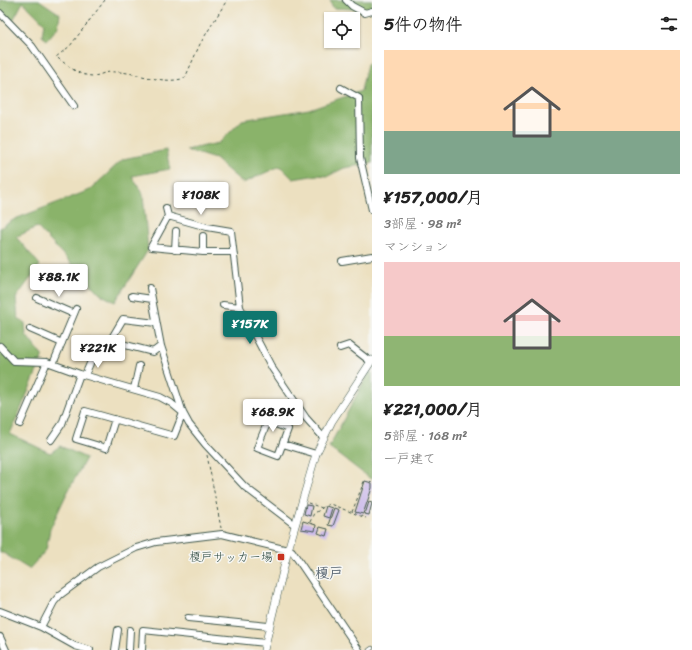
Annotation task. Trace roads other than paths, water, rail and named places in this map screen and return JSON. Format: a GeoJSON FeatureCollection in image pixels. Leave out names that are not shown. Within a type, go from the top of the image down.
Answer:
{"type":"FeatureCollection","features":[{"type":"Feature","properties":{"kind":"street"},"geometry":{"type":"LineString","coordinates":[[346,0],[352,6],[366,13],[372,11]]}},
{"type":"Feature","properties":{"kind":"street"},"geometry":{"type":"LineString","coordinates":[[0,13],[32,46],[74,106]]}},
{"type":"Feature","properties":{"kind":"street"},"geometry":{"type":"LineString","coordinates":[[341,88],[359,98],[360,158],[372,210]]}},
{"type":"Feature","properties":{"kind":"street"},"geometry":{"type":"LineString","coordinates":[[166,208],[168,216],[151,247],[203,252],[233,252]]}},
{"type":"Feature","properties":{"kind":"street"},"geometry":{"type":"LineString","coordinates":[[168,216],[207,227],[231,231],[240,307],[272,368],[306,418],[323,437]]}},
{"type":"Feature","properties":{"kind":"street"},"geometry":{"type":"LineString","coordinates":[[175,250],[176,230]]}},
{"type":"Feature","properties":{"kind":"street"},"geometry":{"type":"LineString","coordinates":[[203,236],[203,252]]}},
{"type":"Feature","properties":{"kind":"street"},"geometry":{"type":"LineString","coordinates":[[342,261],[372,256]]}},
{"type":"Feature","properties":{"kind":"street"},"geometry":{"type":"LineString","coordinates":[[150,288],[161,346],[183,413],[189,424],[205,444],[245,487],[295,525]]}},
{"type":"Feature","properties":{"kind":"street"},"geometry":{"type":"LineString","coordinates":[[132,296],[152,299]]}},
{"type":"Feature","properties":{"kind":"street"},"geometry":{"type":"LineString","coordinates":[[20,424],[50,363],[62,343],[75,312],[36,298]]}},
{"type":"Feature","properties":{"kind":"street"},"geometry":{"type":"LineString","coordinates":[[223,305],[240,307]]}},
{"type":"Feature","properties":{"kind":"street"},"geometry":{"type":"LineString","coordinates":[[156,323],[123,319],[110,341],[154,352],[161,346]]}},
{"type":"Feature","properties":{"kind":"street"},"geometry":{"type":"LineString","coordinates":[[30,329],[62,343]]}},
{"type":"Feature","properties":{"kind":"street"},"geometry":{"type":"LineString","coordinates":[[142,650],[143,630],[265,647],[268,626],[288,550],[316,454],[323,437],[371,361],[349,345],[340,348]]}},
{"type":"Feature","properties":{"kind":"street"},"geometry":{"type":"LineString","coordinates":[[0,346],[14,361],[50,363],[82,375],[160,397],[171,403],[183,413]]}},
{"type":"Feature","properties":{"kind":"street"},"geometry":{"type":"LineString","coordinates":[[51,440],[62,424],[82,375],[95,352],[101,351],[106,355]]}},
{"type":"Feature","properties":{"kind":"street"},"geometry":{"type":"LineString","coordinates":[[134,390],[139,366]]}},
{"type":"Feature","properties":{"kind":"street"},"geometry":{"type":"LineString","coordinates":[[115,420],[106,448],[76,439],[85,411],[174,436],[183,413]]}},
{"type":"Feature","properties":{"kind":"street"},"geometry":{"type":"LineString","coordinates":[[268,421],[288,429],[283,444],[278,456],[257,448],[268,421]]}},
{"type":"Feature","properties":{"kind":"street"},"geometry":{"type":"LineString","coordinates":[[283,444],[316,454]]}},
{"type":"Feature","properties":{"kind":"street"},"geometry":{"type":"LineString","coordinates":[[41,627],[54,602],[60,595],[98,567],[120,555],[156,542],[222,534],[292,552],[359,650]]}},
{"type":"Feature","properties":{"kind":"street"},"geometry":{"type":"LineString","coordinates":[[0,611],[41,627],[75,646],[90,650]]}},
{"type":"Feature","properties":{"kind":"street"},"geometry":{"type":"LineString","coordinates":[[188,618],[268,626]]}},
{"type":"Feature","properties":{"kind":"street"},"geometry":{"type":"LineString","coordinates":[[115,650],[118,630]]}},
{"type":"Feature","properties":{"kind":"street"},"geometry":{"type":"LineString","coordinates":[[129,650],[130,630]]}},
{"type":"Feature","properties":{"kind":"street"},"geometry":{"type":"LineString","coordinates":[[0,637],[6,650]]}},
{"type":"Feature","properties":{"kind":"place","name":"榎戸サッカー場"},"geometry":{"type":"Point","coordinates":[281,557]}},
{"type":"Feature","properties":{"kind":"district","name":"榎戸"},"geometry":{"type":"Point","coordinates":[329,573]}}]}
